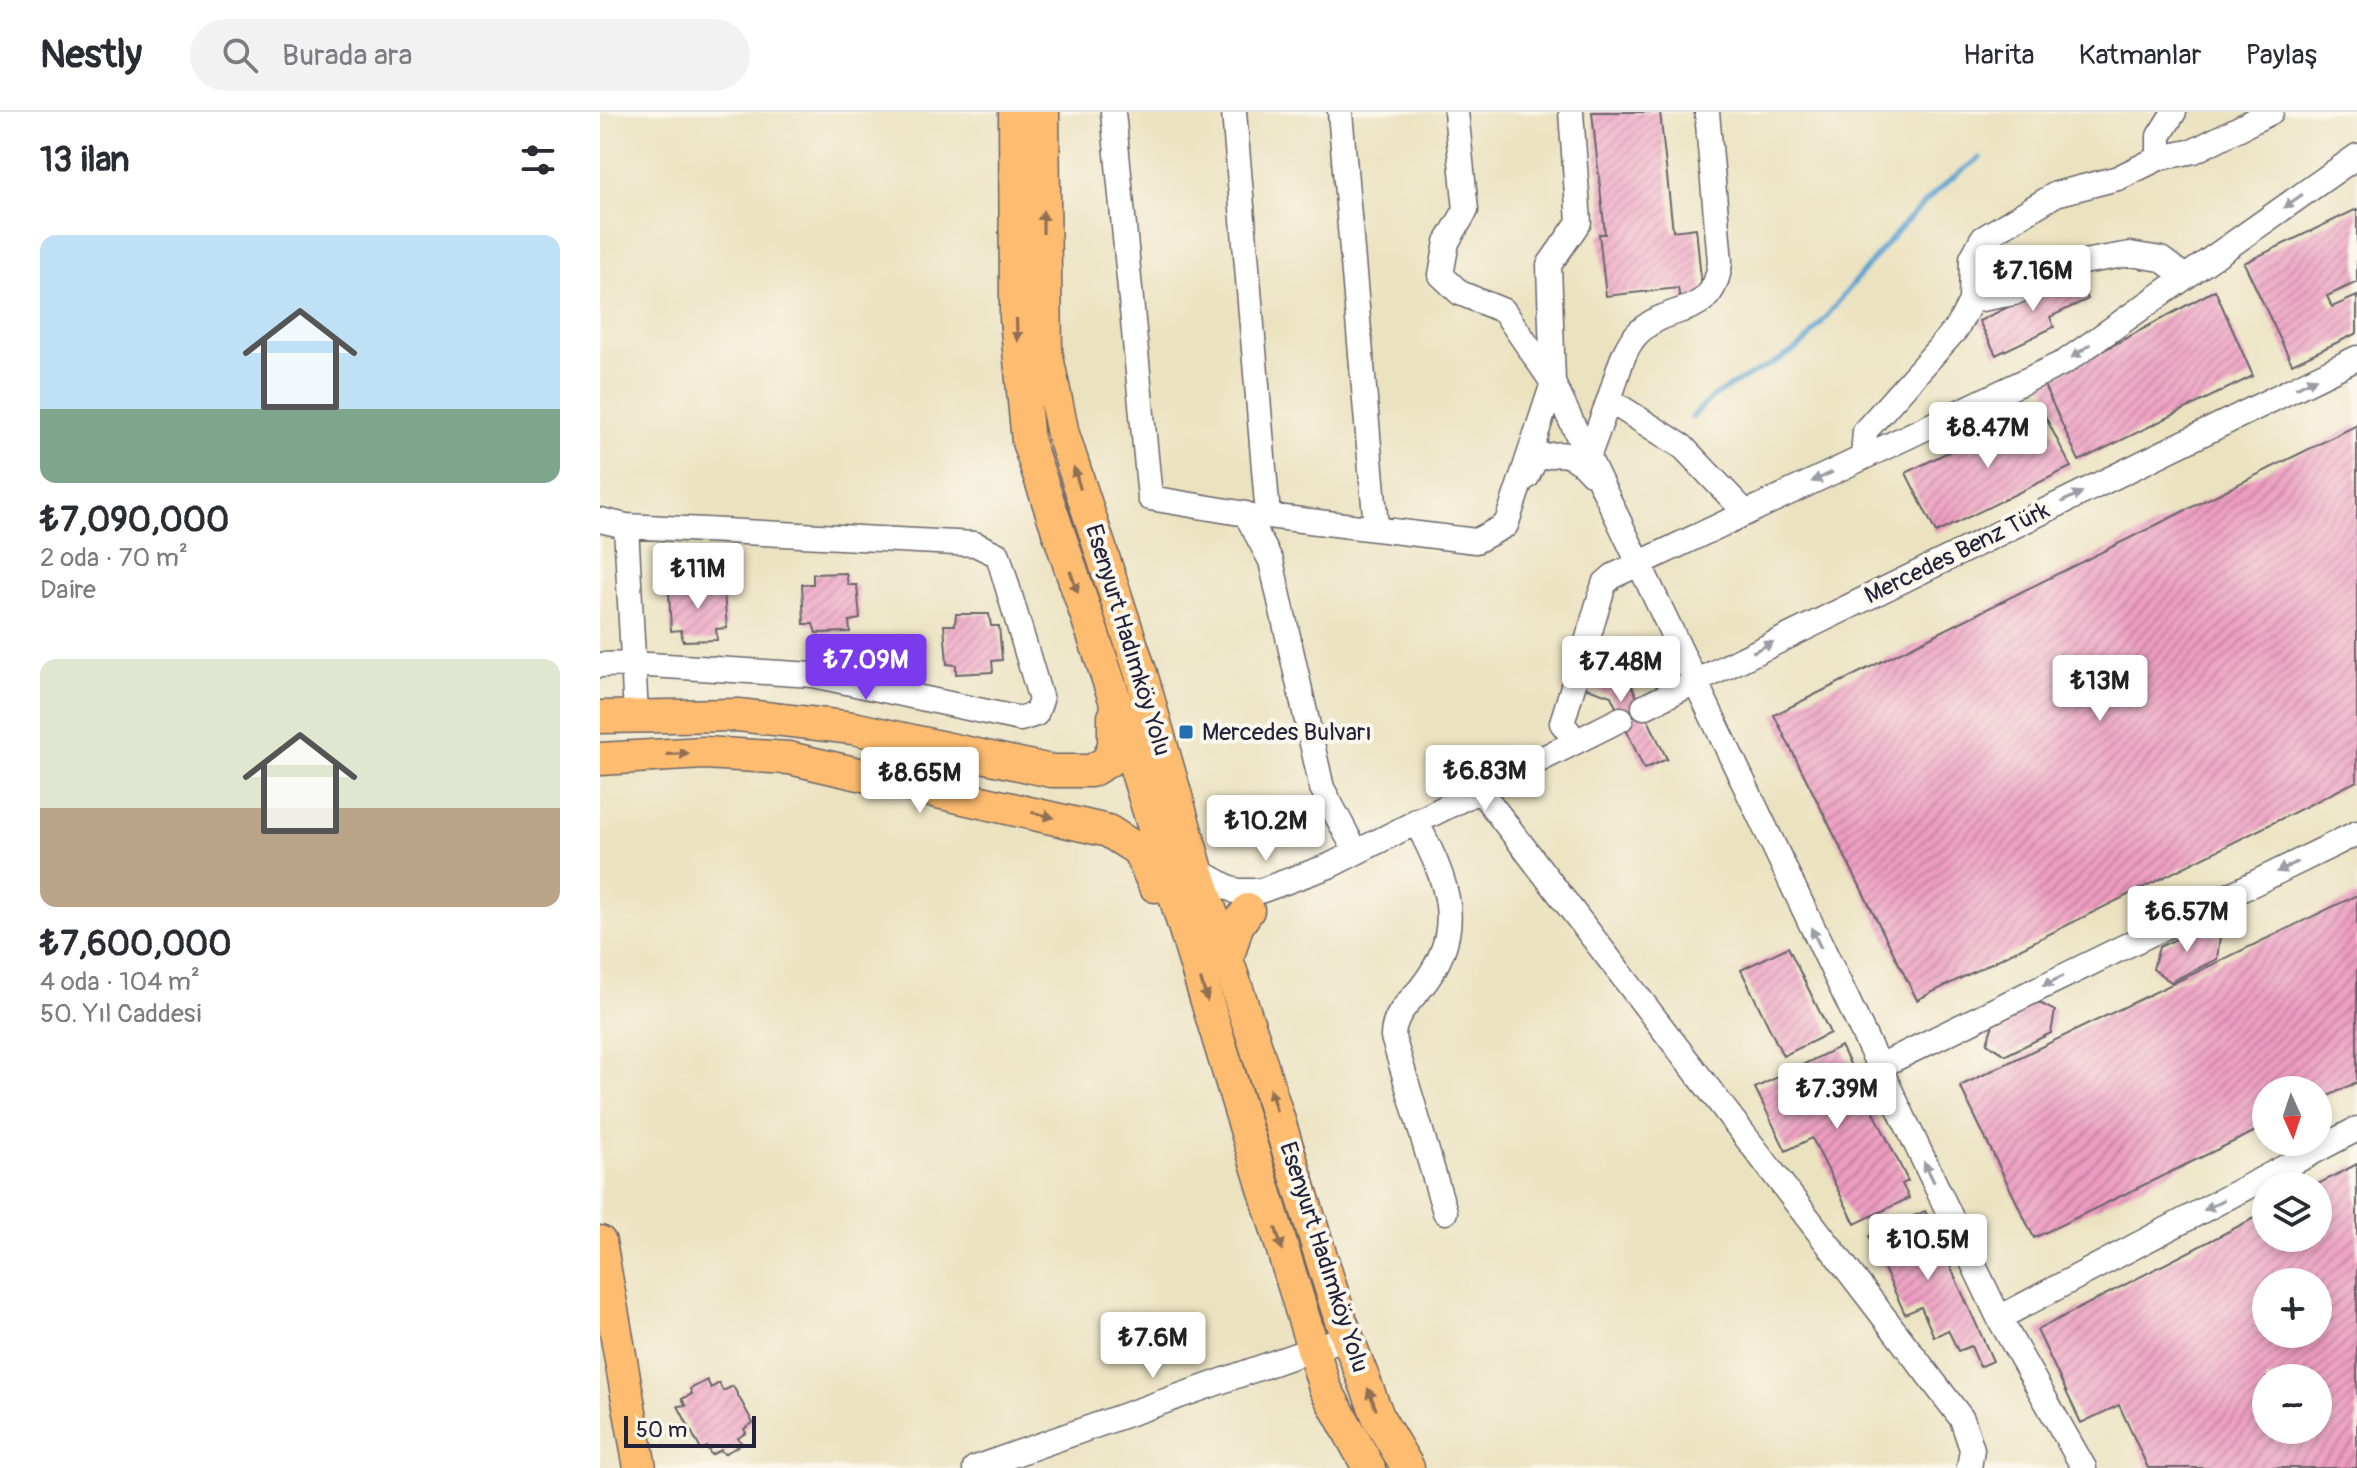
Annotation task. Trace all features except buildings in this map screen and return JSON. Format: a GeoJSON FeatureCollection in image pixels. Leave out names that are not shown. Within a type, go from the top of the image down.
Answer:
{"type":"FeatureCollection","features":[{"type":"Feature","properties":{"kind":"main road","name":"Esenyurt Hadımköy Yolu"},"geometry":{"type":"LineString","coordinates":[[1015,112],[1016,319],[1028,442],[1114,697],[1325,1388],[1369,1468]]}},
{"type":"Feature","properties":{"kind":"main road","name":"Esenyurt Hadımköy Yolu"},"geometry":{"type":"LineString","coordinates":[[1043,112],[1043,295],[1053,393],[1142,677],[1197,870],[1347,1337],[1379,1419],[1408,1468]]}},
{"type":"Feature","properties":{"kind":"main road"},"geometry":{"type":"LineString","coordinates":[[600,717],[738,715],[853,728],[1051,771],[1079,772],[1101,767],[1113,753],[1114,697]]}},
{"type":"Feature","properties":{"kind":"main road"},"geometry":{"type":"LineString","coordinates":[[600,759],[704,753],[789,758],[1094,827],[1121,838],[1138,850],[1167,918],[1192,950]]}},
{"type":"Feature","properties":{"kind":"main road"},"geometry":{"type":"LineString","coordinates":[[1227,960],[1237,926],[1248,910]]}},
{"type":"Feature","properties":{"kind":"main road"},"geometry":{"type":"LineString","coordinates":[[600,1242],[640,1468]]}},
{"type":"Feature","properties":{"kind":"street"},"geometry":{"type":"LineString","coordinates":[[1113,112],[1150,498],[1246,514],[1271,561],[1322,788],[1356,852]]}},
{"type":"Feature","properties":{"kind":"street"},"geometry":{"type":"LineString","coordinates":[[1234,112],[1268,516],[1476,541],[1506,525],[1553,383],[1549,265],[1579,222],[1571,112]]}},
{"type":"Feature","properties":{"kind":"street"},"geometry":{"type":"LineString","coordinates":[[1340,112],[1376,527]]}},
{"type":"Feature","properties":{"kind":"street"},"geometry":{"type":"LineString","coordinates":[[1456,112],[1466,210],[1447,242],[1441,275],[1460,293],[1504,311],[1553,383],[1692,681],[1999,1318],[2084,1468]]}},
{"type":"Feature","properties":{"kind":"street"},"geometry":{"type":"LineString","coordinates":[[1588,457],[1627,349],[1641,330],[1708,299],[1718,285],[1720,262],[1707,112]]}},
{"type":"Feature","properties":{"kind":"street"},"geometry":{"type":"LineString","coordinates":[[2159,158],[2159,136],[2174,112]]}},
{"type":"Feature","properties":{"kind":"street"},"geometry":{"type":"LineString","coordinates":[[1863,458],[1865,431],[1957,328],[1971,301],[1972,258],[1982,239],[2056,194],[2118,178],[2159,158],[2194,151],[2271,112]]}},
{"type":"Feature","properties":{"kind":"street"},"geometry":{"type":"LineString","coordinates":[[1583,655],[1604,584],[1638,564],[2065,362],[2357,156]]}},
{"type":"Feature","properties":{"kind":"street"},"geometry":{"type":"LineString","coordinates":[[1971,301],[2014,293],[2071,264],[2130,254],[2161,259],[2185,277]]}},
{"type":"Feature","properties":{"kind":"street","name":"Mercedes Benz Türk"},"geometry":{"type":"LineString","coordinates":[[1644,707],[2357,358]]}},
{"type":"Feature","properties":{"kind":"street"},"geometry":{"type":"LineString","coordinates":[[1609,400],[1683,447],[1746,513]]}},
{"type":"Feature","properties":{"kind":"street"},"geometry":{"type":"LineString","coordinates":[[1517,494],[1535,460],[1556,452],[1577,457],[1600,484]]}},
{"type":"Feature","properties":{"kind":"street"},"geometry":{"type":"LineString","coordinates":[[600,520],[626,526],[975,544],[998,555],[1041,700],[1036,714],[1020,719],[813,675],[633,664],[600,665]]}},
{"type":"Feature","properties":{"kind":"street"},"geometry":{"type":"LineString","coordinates":[[626,526],[636,715]]}},
{"type":"Feature","properties":{"kind":"street"},"geometry":{"type":"LineString","coordinates":[[1574,683],[1562,723],[1575,740]]}},
{"type":"Feature","properties":{"kind":"street"},"geometry":{"type":"LineString","coordinates":[[1197,870],[1235,891],[1260,891],[1329,866],[1621,719]]}},
{"type":"Feature","properties":{"kind":"street"},"geometry":{"type":"LineString","coordinates":[[1479,789],[1962,1419],[1972,1449],[1969,1468]]}},
{"type":"Feature","properties":{"kind":"street"},"geometry":{"type":"LineString","coordinates":[[1416,821],[1445,881],[1447,939],[1438,967],[1395,1020],[1393,1037],[1445,1212]]}},
{"type":"Feature","properties":{"kind":"street"},"geometry":{"type":"LineString","coordinates":[[1878,1067],[2357,833]]}},
{"type":"Feature","properties":{"kind":"street"},"geometry":{"type":"LineString","coordinates":[[1178,906],[1211,911],[1248,910],[1318,876],[1329,866]]}},
{"type":"Feature","properties":{"kind":"street"},"geometry":{"type":"LineString","coordinates":[[1999,1318],[2357,1129]]}},
{"type":"Feature","properties":{"kind":"street"},"geometry":{"type":"LineString","coordinates":[[975,1468],[1347,1337]]}},
{"type":"Feature","properties":{"kind":"waterway"},"geometry":{"type":"LineString","coordinates":[[1692,418],[1731,385],[1805,342],[1908,220],[1955,176],[1980,158]]}},
{"type":"Feature","properties":{"kind":"place","name":"Mercedes Bulvarı"},"geometry":{"type":"Point","coordinates":[1186,732]}}]}
